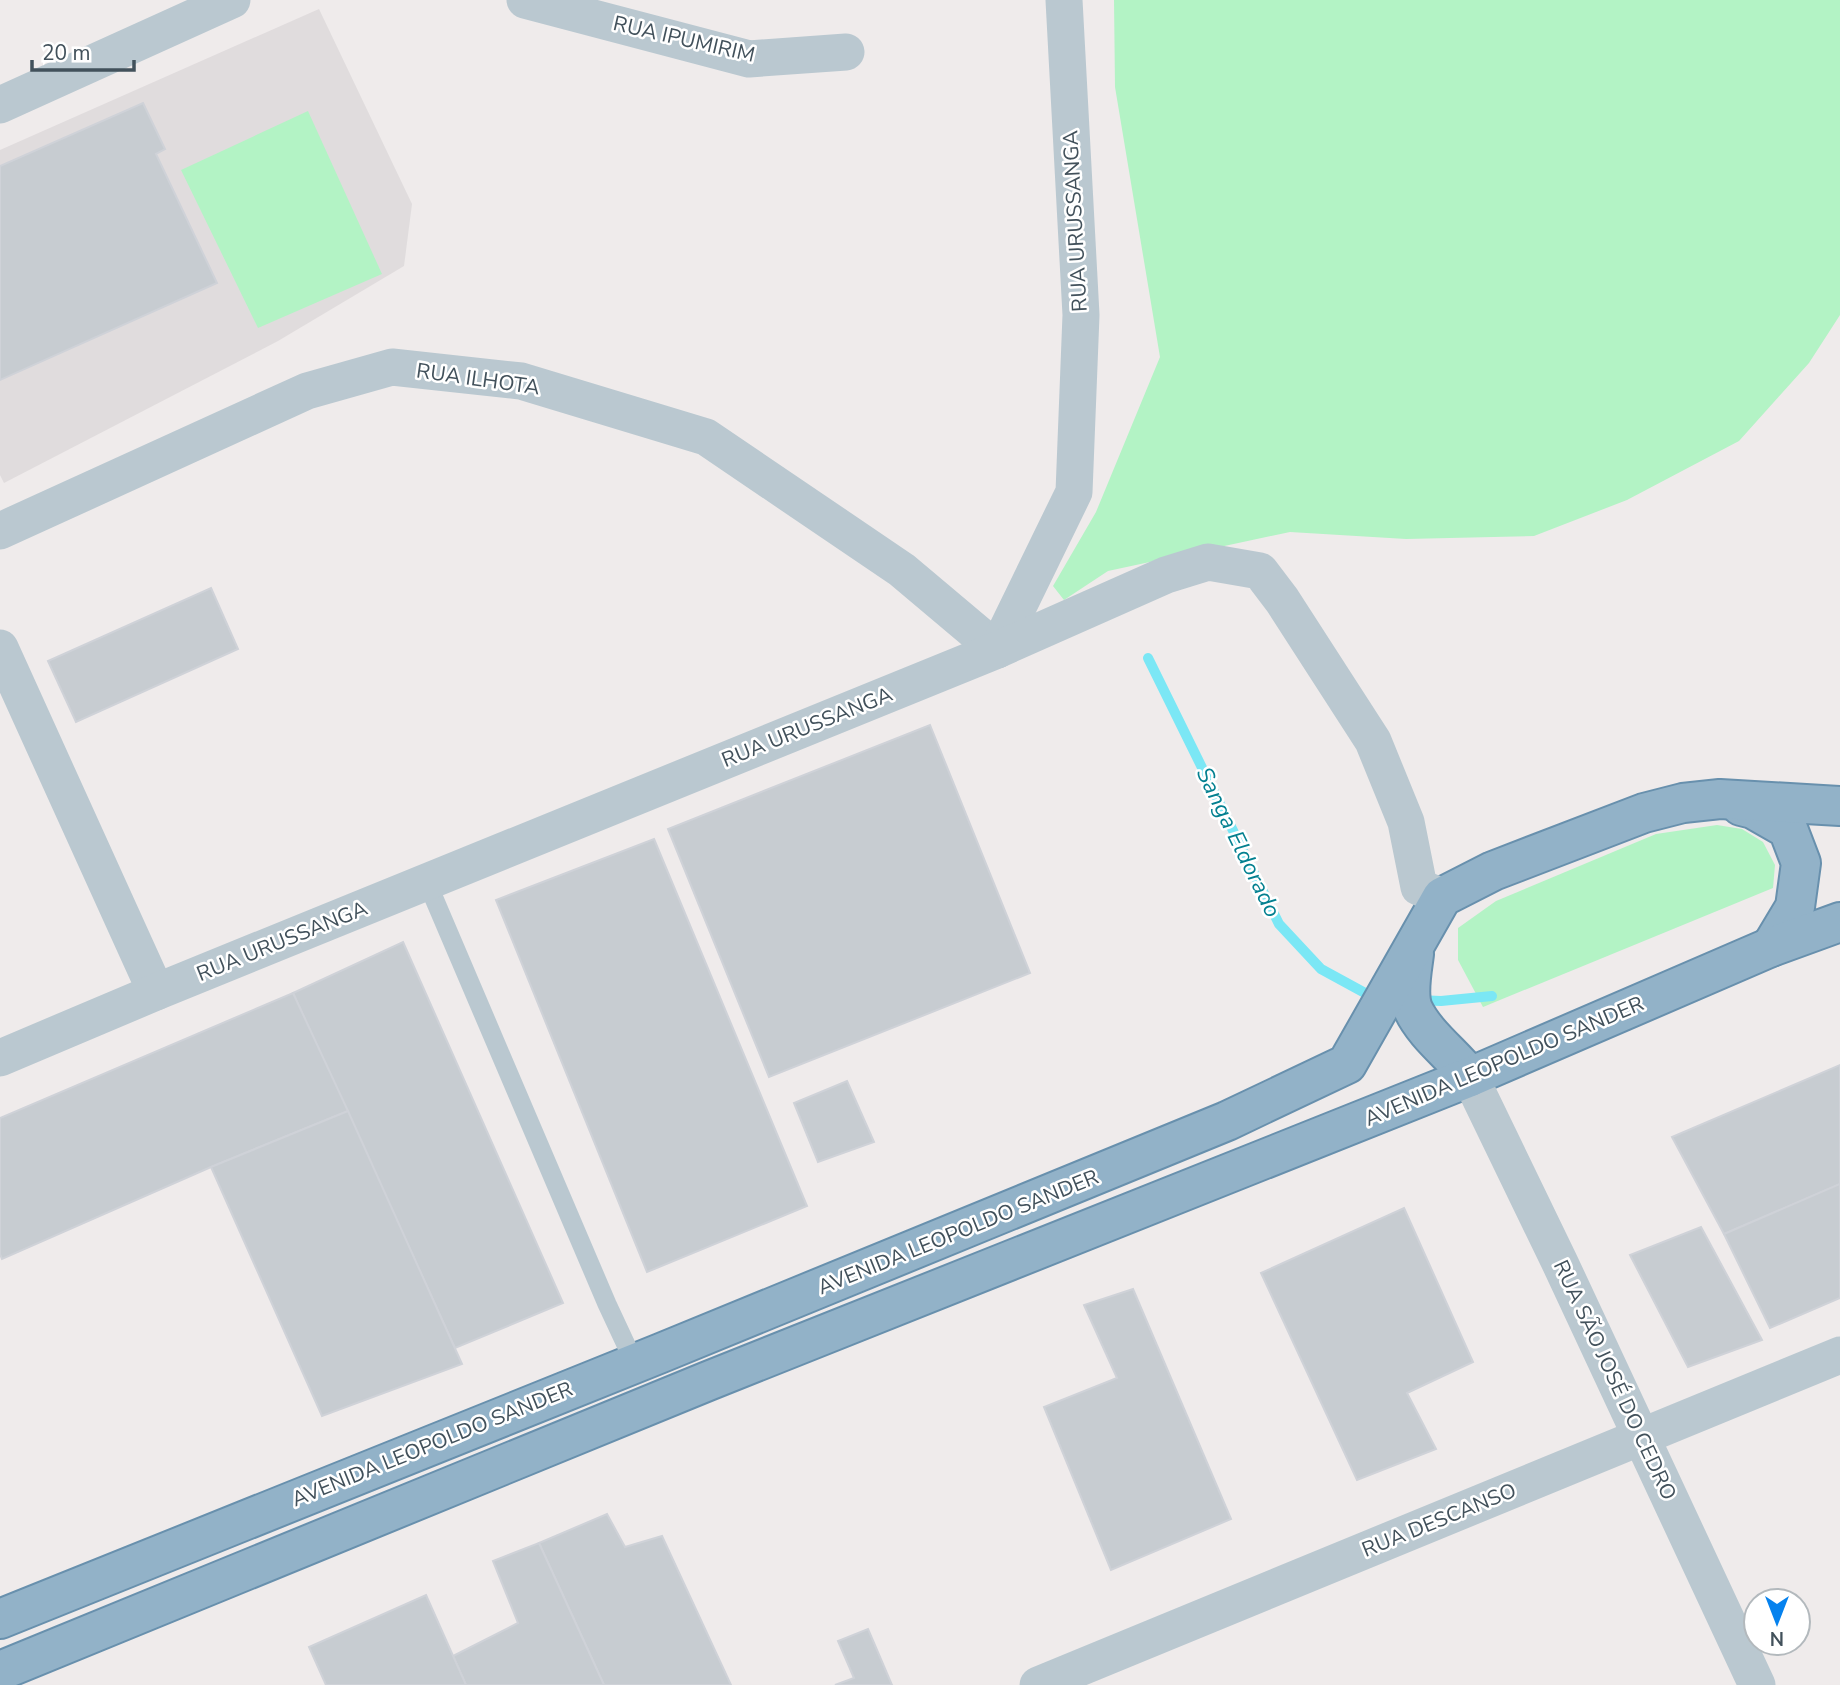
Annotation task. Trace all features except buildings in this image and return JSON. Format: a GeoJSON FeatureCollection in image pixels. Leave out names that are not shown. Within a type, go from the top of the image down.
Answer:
{"type":"FeatureCollection","features":[{"type":"Feature","properties":{"kind":"highway"},"geometry":{"type":"LineString","coordinates":[[1720,799],[1753,810],[1788,829],[1801,863],[1795,907],[1771,947]]}},
{"type":"Feature","properties":{"kind":"highway"},"geometry":{"type":"LineString","coordinates":[[1442,897],[1493,871],[1644,813],[1683,803],[1720,799],[1840,806]]}},
{"type":"Feature","properties":{"kind":"highway","name":"AVENIDA LEOPOLDO SANDER"},"geometry":{"type":"LineString","coordinates":[[0,1619],[635,1364],[1227,1121],[1347,1064],[1442,897]]}},
{"type":"Feature","properties":{"kind":"highway","name":"AVENIDA LEOPOLDO SANDER"},"geometry":{"type":"LineString","coordinates":[[0,1671],[708,1381],[1470,1077],[1771,947],[1840,922]]}},
{"type":"Feature","properties":{"kind":"highway"},"geometry":{"type":"LineString","coordinates":[[1414,949],[1412,1007],[1430,1034],[1470,1077]]}},
{"type":"Feature","properties":{"kind":"street"},"geometry":{"type":"LineString","coordinates":[[0,105],[232,0]]}},
{"type":"Feature","properties":{"kind":"street","name":"RUA IPUMIRIM"},"geometry":{"type":"LineString","coordinates":[[525,0],[749,59],[846,52]]}},
{"type":"Feature","properties":{"kind":"street","name":"RUA URUSSANGA"},"geometry":{"type":"LineString","coordinates":[[0,1058],[997,650],[1074,492],[1081,315],[1064,0]]}},
{"type":"Feature","properties":{"kind":"street","name":"RUA ILHOTA"},"geometry":{"type":"LineString","coordinates":[[0,531],[307,391],[355,377],[391,367],[521,381],[706,437],[902,570],[997,650]]}},
{"type":"Feature","properties":{"kind":"street"},"geometry":{"type":"LineString","coordinates":[[997,650],[1166,575],[1208,562],[1260,571],[1282,600],[1373,741],[1406,822],[1419,887],[1442,897]]}},
{"type":"Feature","properties":{"kind":"street"},"geometry":{"type":"LineString","coordinates":[[0,648],[156,992]]}},
{"type":"Feature","properties":{"kind":"street","name":"RUA SÃO JOSÉ DO CEDRO"},"geometry":{"type":"LineString","coordinates":[[1470,1077],[1560,1262],[1756,1685]]}},
{"type":"Feature","properties":{"kind":"street","name":"RUA DESCANSO"},"geometry":{"type":"LineString","coordinates":[[1038,1685],[1840,1355]]}},
{"type":"Feature","properties":{"kind":"lane"},"geometry":{"type":"LineString","coordinates":[[427,882],[596,1279],[635,1364]]}},
{"type":"Feature","properties":{"kind":"shaded area"},"geometry":{"type":"Polygon","coordinates":[[[319,9],[412,204],[404,266],[278,341],[4,483],[0,475],[0,150],[319,9]]]}},
{"type":"Feature","properties":{"kind":"green space"},"geometry":{"type":"Polygon","coordinates":[[[1114,0],[1840,0],[1840,315],[1809,363],[1739,441],[1627,500],[1534,536],[1406,539],[1290,532],[1108,571],[1064,600],[1053,586],[1096,512],[1160,357],[1115,87],[1114,0]]]}},
{"type":"Feature","properties":{"kind":"green space"},"geometry":{"type":"Polygon","coordinates":[[[308,111],[382,274],[258,328],[181,170],[308,111]]]}},
{"type":"Feature","properties":{"kind":"green space"},"geometry":{"type":"Polygon","coordinates":[[[1717,825],[1742,829],[1763,842],[1775,865],[1773,888],[1483,1007],[1458,960],[1458,928],[1496,901],[1656,834],[1717,825]]]}},
{"type":"Feature","properties":{"kind":"waterway","name":"Sanga Eldorado"},"geometry":{"type":"LineString","coordinates":[[1148,658],[1279,924],[1321,969],[1376,999]]}},
{"type":"Feature","properties":{"kind":"waterway","name":"Sanga Eldorado"},"geometry":{"type":"LineString","coordinates":[[1417,1000],[1441,1001],[1492,996]]}}]}
